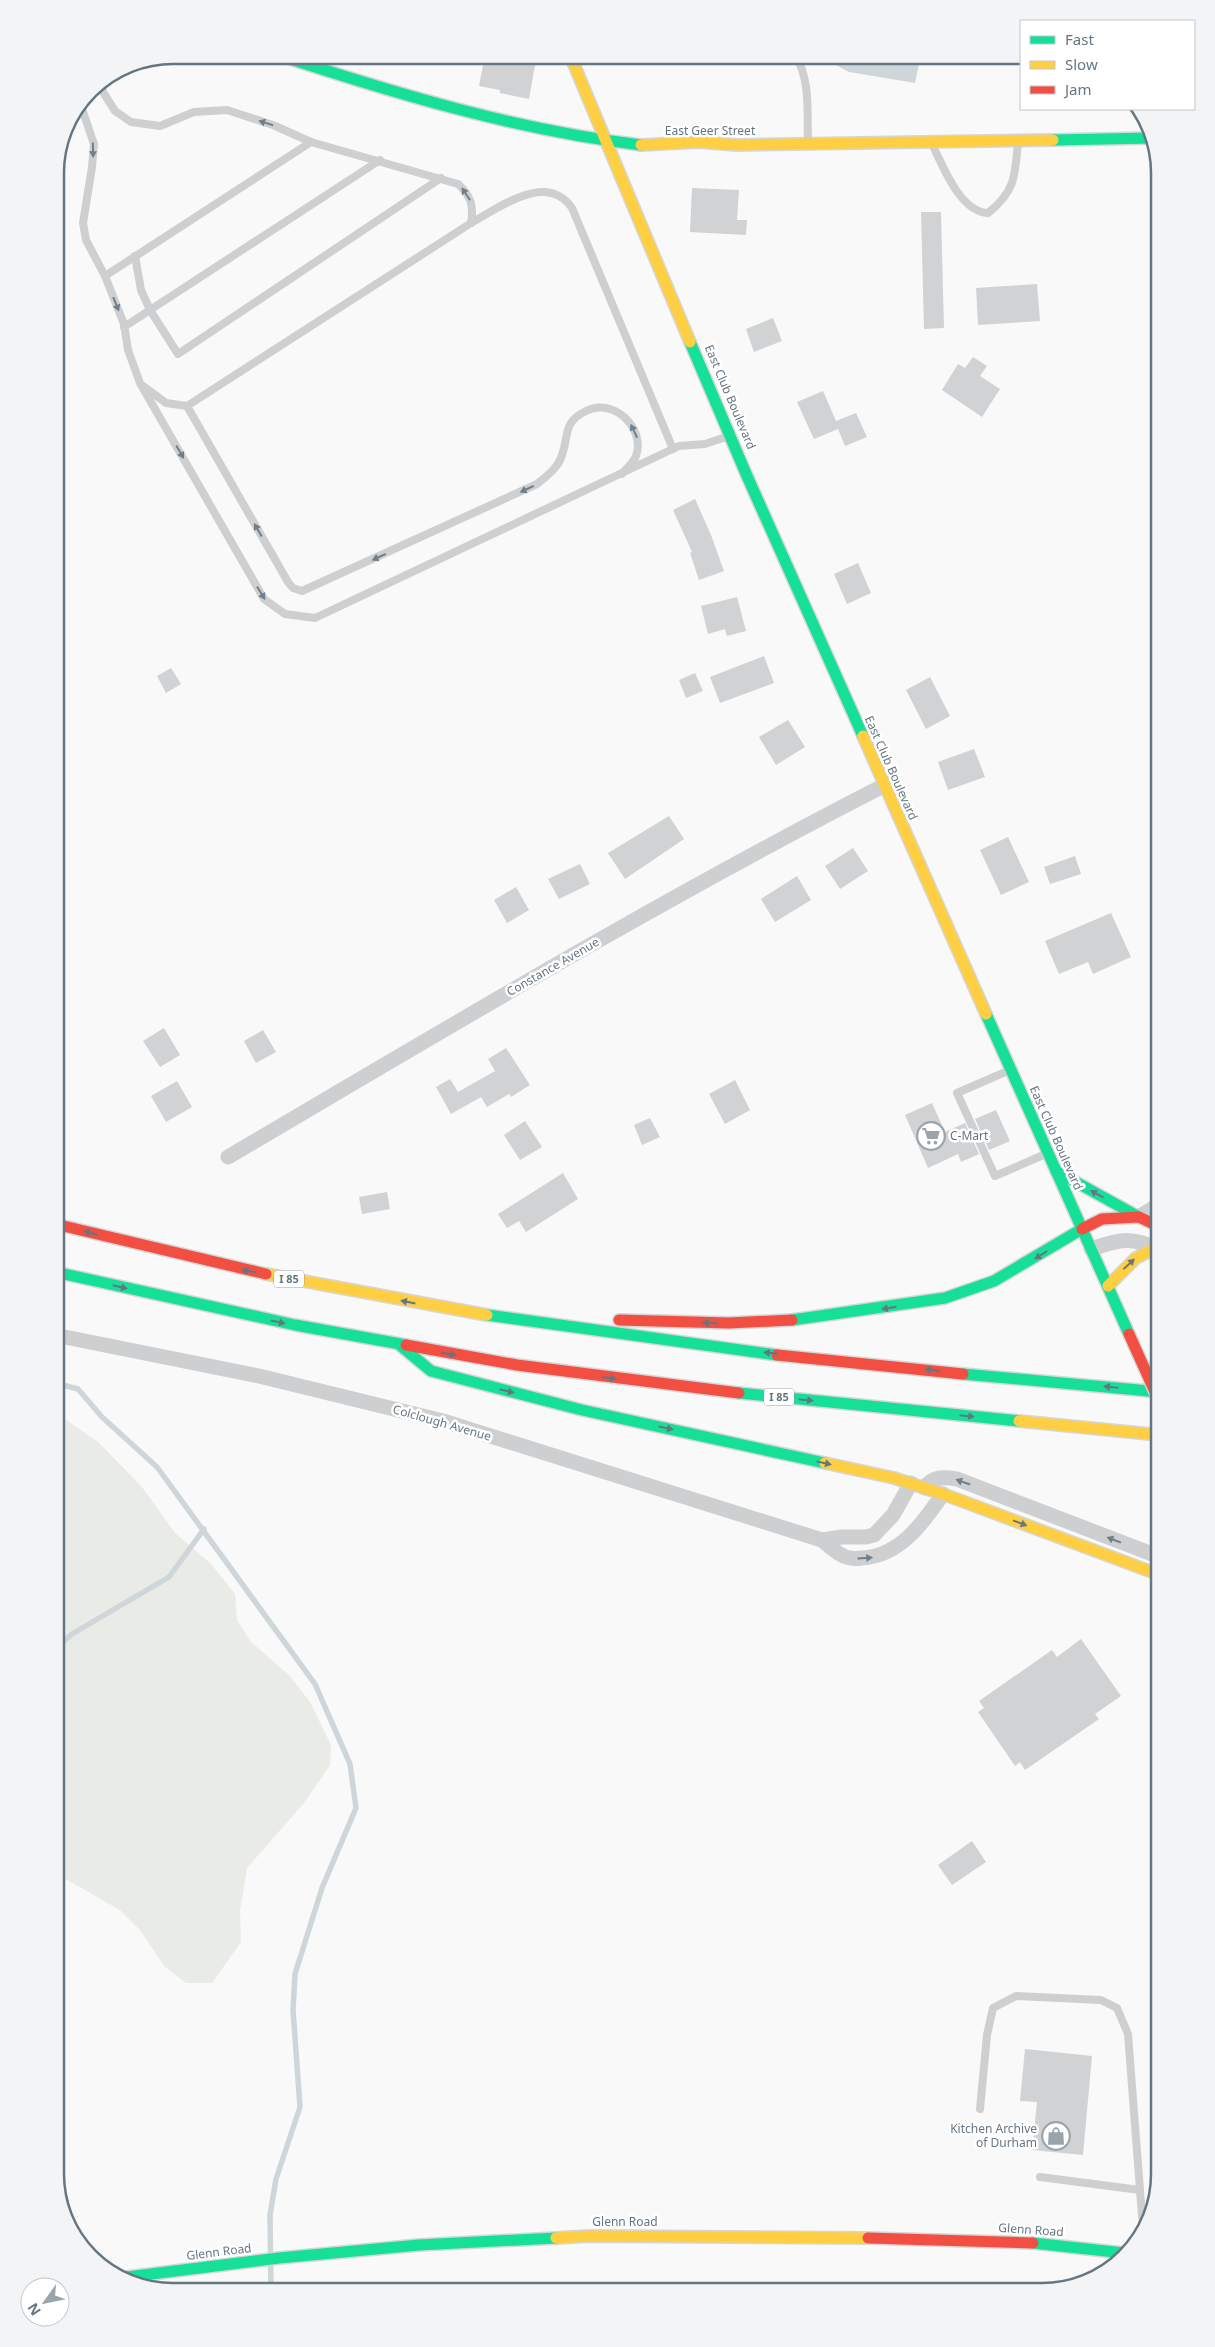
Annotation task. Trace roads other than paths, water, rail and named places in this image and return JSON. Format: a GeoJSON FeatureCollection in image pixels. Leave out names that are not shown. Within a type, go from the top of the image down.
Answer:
{"type":"FeatureCollection","features":[{"type":"Feature","properties":{"kind":"main road","name":"East Geer Street"},"geometry":{"type":"LineString","coordinates":[[306,64],[420,101],[490,118],[605,142],[647,146],[698,142],[808,145],[931,144],[1146,138]]}},
{"type":"Feature","properties":{"kind":"main road","name":"East Club Boulevard"},"geometry":{"type":"LineString","coordinates":[[574,64],[605,142],[884,786],[1151,1383]]}},
{"type":"Feature","properties":{"kind":"main road"},"geometry":{"type":"LineString","coordinates":[[1056,1171],[1151,1223]]}},
{"type":"Feature","properties":{"kind":"main road"},"geometry":{"type":"LineString","coordinates":[[526,1321],[770,1322],[839,1315],[906,1305],[945,1298],[994,1281],[1102,1219],[1139,1217]]}},
{"type":"Feature","properties":{"kind":"main road","name":"I 85"},"geometry":{"type":"LineString","coordinates":[[64,1226],[138,1246],[308,1283],[429,1306],[526,1321],[691,1345],[1151,1391]]}},
{"type":"Feature","properties":{"kind":"main road"},"geometry":{"type":"LineString","coordinates":[[1108,1286],[1136,1258],[1151,1252]]}},
{"type":"Feature","properties":{"kind":"main road","name":"I 85"},"geometry":{"type":"LineString","coordinates":[[64,1274],[295,1325],[516,1365],[686,1388],[1151,1434]]}},
{"type":"Feature","properties":{"kind":"main road"},"geometry":{"type":"LineString","coordinates":[[401,1345],[431,1371],[582,1410],[918,1486],[1151,1572]]}},
{"type":"Feature","properties":{"kind":"main road","name":"Glenn Road"},"geometry":{"type":"LineString","coordinates":[[135,2276],[279,2258],[419,2245],[589,2236],[891,2238],[1023,2242],[1118,2252]]}},
{"type":"Feature","properties":{"kind":"street","name":"Constance Avenue"},"geometry":{"type":"LineString","coordinates":[[228,1157],[635,921],[772,844],[884,786]]}},
{"type":"Feature","properties":{"kind":"street"},"geometry":{"type":"LineString","coordinates":[[1139,1217],[1151,1210]]}},
{"type":"Feature","properties":{"kind":"street"},"geometry":{"type":"LineString","coordinates":[[1091,1250],[1128,1239],[1151,1246]]}},
{"type":"Feature","properties":{"kind":"street","name":"Colclough Avenue"},"geometry":{"type":"LineString","coordinates":[[64,1337],[259,1376],[443,1421],[822,1540],[840,1555],[846,1557],[868,1558],[887,1553],[916,1529],[943,1494]]}},
{"type":"Feature","properties":{"kind":"street"},"geometry":{"type":"LineString","coordinates":[[918,1486],[937,1478],[957,1479],[1151,1554]]}},
{"type":"Feature","properties":{"kind":"street","name":"Colclough Avenue"},"geometry":{"type":"LineString","coordinates":[[822,1540],[842,1536],[866,1537],[874,1535],[918,1486]]}},
{"type":"Feature","properties":{"kind":"lane"},"geometry":{"type":"LineString","coordinates":[[800,64],[806,84],[808,145]]}},
{"type":"Feature","properties":{"kind":"lane"},"geometry":{"type":"LineString","coordinates":[[103,90],[115,111],[131,122],[160,126],[194,112],[227,110],[273,125],[311,142],[380,160],[458,184],[468,193],[472,203],[471,223]]}},
{"type":"Feature","properties":{"kind":"lane"},"geometry":{"type":"LineString","coordinates":[[83,111],[94,144],[83,223],[86,240],[105,276],[124,327],[128,350],[140,383],[264,599],[285,614],[315,618],[679,446],[705,444],[731,435]]}},
{"type":"Feature","properties":{"kind":"lane"},"geometry":{"type":"LineString","coordinates":[[105,276],[311,142]]}},
{"type":"Feature","properties":{"kind":"lane"},"geometry":{"type":"LineString","coordinates":[[931,144],[958,195],[980,213],[988,213],[1000,203],[1014,180],[1018,142]]}},
{"type":"Feature","properties":{"kind":"lane"},"geometry":{"type":"LineString","coordinates":[[124,327],[380,160]]}},
{"type":"Feature","properties":{"kind":"lane"},"geometry":{"type":"LineString","coordinates":[[135,256],[140,290],[150,310],[178,354],[441,178]]}},
{"type":"Feature","properties":{"kind":"lane"},"geometry":{"type":"LineString","coordinates":[[140,383],[166,403],[187,406],[471,223],[531,192],[548,192],[568,201],[572,208],[673,449]]}},
{"type":"Feature","properties":{"kind":"lane"},"geometry":{"type":"LineString","coordinates":[[187,406],[288,582],[293,588],[302,591],[538,484],[556,467],[562,456],[566,432],[570,424],[588,410],[598,408],[617,411],[631,424],[636,433],[638,442],[636,456],[622,474]]}},
{"type":"Feature","properties":{"kind":"lane"},"geometry":{"type":"LineString","coordinates":[[1010,1070],[957,1093],[995,1176],[1048,1153]]}},
{"type":"Feature","properties":{"kind":"lane"},"geometry":{"type":"LineString","coordinates":[[980,2109],[987,2035],[994,2008],[1016,1996],[1101,2000],[1116,2008],[1128,2034],[1143,2217]]}},
{"type":"Feature","properties":{"kind":"lane"},"geometry":{"type":"LineString","coordinates":[[1040,2177],[1140,2190]]}},
{"type":"Feature","properties":{"kind":"waterway"},"geometry":{"type":"LineString","coordinates":[[64,1385],[78,1389],[102,1417],[157,1467],[315,1684],[350,1764],[356,1808],[322,1888],[295,1974],[293,2010],[300,2107],[276,2179],[270,2215],[271,2283]]}},
{"type":"Feature","properties":{"kind":"waterway"},"geometry":{"type":"LineString","coordinates":[[64,1641],[72,1634],[169,1577],[204,1529]]}},
{"type":"Feature","properties":{"kind":"place","name":"C-Mart"},"geometry":{"type":"Point","coordinates":[931,1136]}},
{"type":"Feature","properties":{"kind":"place","name":"Kitchen Archive of Durham"},"geometry":{"type":"Point","coordinates":[1056,2136]}}]}
